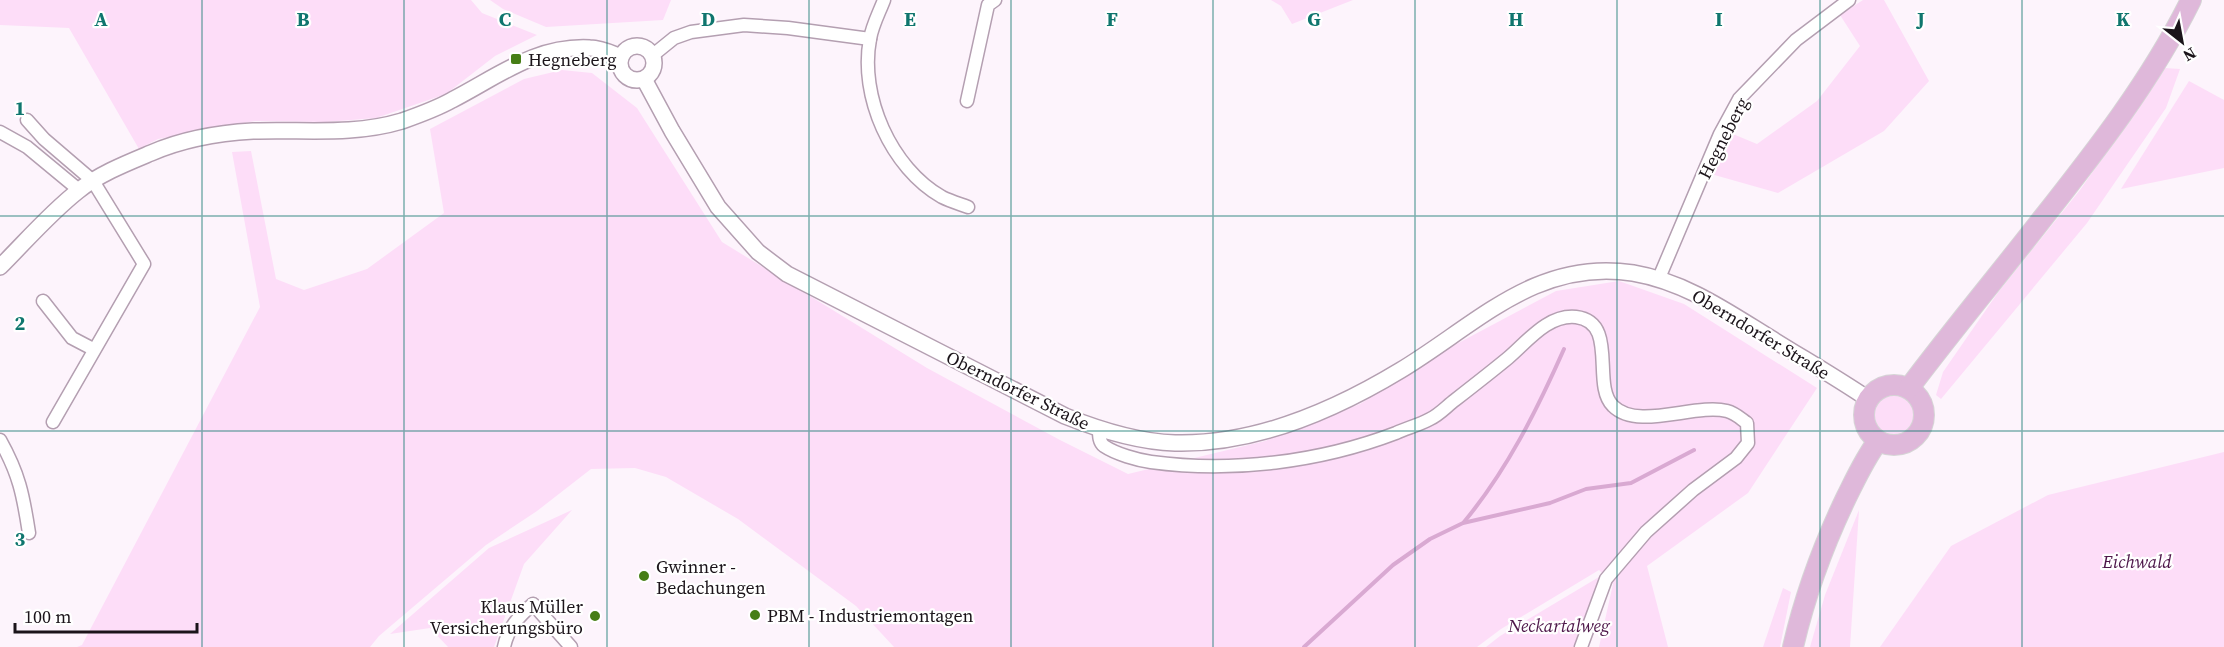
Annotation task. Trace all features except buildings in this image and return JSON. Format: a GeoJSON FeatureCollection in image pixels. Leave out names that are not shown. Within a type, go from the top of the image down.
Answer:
{"type":"FeatureCollection","features":[{"type":"Feature","properties":{"kind":"main road"},"geometry":{"type":"LineString","coordinates":[[1909,388],[2080,172],[2149,75],[2191,0]]}},
{"type":"Feature","properties":{"kind":"main road"},"geometry":{"type":"LineString","coordinates":[[1894,384],[1909,388],[1922,403],[1924,412],[1920,430],[1914,438],[1896,445],[1878,441],[1864,422],[1868,399],[1873,393],[1886,386],[1894,384]]}},
{"type":"Feature","properties":{"kind":"main road"},"geometry":{"type":"LineString","coordinates":[[1793,647],[1802,610],[1823,546],[1866,458],[1878,441]]}},
{"type":"Feature","properties":{"kind":"street"},"geometry":{"type":"LineString","coordinates":[[884,0],[870,39],[868,70],[877,118],[891,146],[913,173],[942,197],[968,207]]}},
{"type":"Feature","properties":{"kind":"street"},"geometry":{"type":"LineString","coordinates":[[967,101],[988,5],[995,0]]}},
{"type":"Feature","properties":{"kind":"street","name":"Hegneberg"},"geometry":{"type":"LineString","coordinates":[[1659,278],[1720,134],[1739,99],[1796,40],[1849,0]]}},
{"type":"Feature","properties":{"kind":"street"},"geometry":{"type":"LineString","coordinates":[[653,55],[674,38],[691,32],[744,25],[788,28],[870,39]]}},
{"type":"Feature","properties":{"kind":"street"},"geometry":{"type":"LineString","coordinates":[[639,45],[653,55],[655,66],[653,72],[644,79],[632,80],[620,68],[621,57],[628,48],[639,45]]}},
{"type":"Feature","properties":{"kind":"street"},"geometry":{"type":"LineString","coordinates":[[0,267],[38,227],[79,190],[152,152],[182,142],[219,134],[254,131],[330,132],[368,128],[400,121],[452,100],[523,60],[571,48],[599,49],[621,57]]}},
{"type":"Feature","properties":{"kind":"street","name":"Oberndorfer Straße"},"geometry":{"type":"LineString","coordinates":[[644,79],[709,194],[741,235],[758,252],[787,274],[1065,416],[1099,429],[1144,440],[1174,443],[1212,441],[1251,434],[1316,413],[1356,394],[1401,370],[1496,308],[1542,282],[1569,274],[1599,270],[1659,278],[1699,294],[1868,399]]}},
{"type":"Feature","properties":{"kind":"street"},"geometry":{"type":"LineString","coordinates":[[27,120],[44,139],[93,181],[144,264],[53,422]]}},
{"type":"Feature","properties":{"kind":"street"},"geometry":{"type":"LineString","coordinates":[[0,132],[27,147],[79,190]]}},
{"type":"Feature","properties":{"kind":"street"},"geometry":{"type":"LineString","coordinates":[[43,301],[72,338],[93,349]]}},
{"type":"Feature","properties":{"kind":"street"},"geometry":{"type":"LineString","coordinates":[[1099,429],[1099,438],[1103,445],[1149,462],[1217,465],[1279,462],[1325,456],[1374,441],[1431,419],[1510,357],[1540,329],[1553,322],[1575,317],[1586,320],[1598,330],[1602,348],[1604,391],[1612,406],[1626,415],[1642,417],[1710,409],[1726,411],[1735,414],[1746,423],[1748,443],[1736,458],[1693,490],[1646,532],[1606,579],[1581,647]]}},
{"type":"Feature","properties":{"kind":"street"},"geometry":{"type":"LineString","coordinates":[[0,440],[11,460],[23,491],[29,533]]}},
{"type":"Feature","properties":{"kind":"street"},"geometry":{"type":"LineString","coordinates":[[504,647],[507,635],[518,617],[533,604],[571,647]]}},
{"type":"Feature","properties":{"kind":"green space"},"geometry":{"type":"Polygon","coordinates":[[[0,0],[471,0],[482,13],[537,35],[495,56],[446,94],[376,118],[326,122],[255,121],[158,139],[139,149],[69,28],[0,25],[0,0]]]}},
{"type":"Feature","properties":{"kind":"green space"},"geometry":{"type":"Polygon","coordinates":[[[490,0],[671,0],[663,20],[546,27],[503,9],[490,0]]]}},
{"type":"Feature","properties":{"kind":"green space"},"geometry":{"type":"Polygon","coordinates":[[[1271,0],[1353,0],[1292,24],[1281,6],[1271,0]]]}},
{"type":"Feature","properties":{"kind":"green space"},"geometry":{"type":"Polygon","coordinates":[[[1863,0],[1884,0],[1929,81],[1884,131],[1778,193],[1711,174],[1728,132],[1757,144],[1817,101],[1860,46],[1840,15],[1863,0]]]}},
{"type":"Feature","properties":{"kind":"green space"},"geometry":{"type":"Polygon","coordinates":[[[2165,68],[2180,69],[2166,108],[2087,223],[1941,399],[1936,395],[1943,372],[1999,291],[2080,190],[2165,68]]]}},
{"type":"Feature","properties":{"kind":"green space"},"geometry":{"type":"Polygon","coordinates":[[[562,70],[592,73],[637,108],[722,242],[927,368],[1128,474],[1265,441],[1360,404],[1449,348],[1556,291],[1619,281],[1684,304],[1817,388],[1748,493],[1647,566],[1668,647],[1599,647],[1613,584],[1599,570],[1501,629],[1477,647],[894,647],[856,606],[738,519],[666,477],[635,468],[591,469],[537,511],[486,545],[379,636],[370,647],[77,647],[82,645],[260,307],[232,152],[251,151],[276,279],[304,290],[367,269],[444,213],[430,129],[524,79],[562,70]]]}},
{"type":"Feature","properties":{"kind":"green space"},"geometry":{"type":"Polygon","coordinates":[[[2189,81],[2224,100],[2224,168],[2121,189],[2189,81]]]}},
{"type":"Feature","properties":{"kind":"green space"},"geometry":{"type":"Polygon","coordinates":[[[1893,391],[1910,398],[1917,415],[1910,432],[1893,439],[1876,432],[1869,415],[1876,398],[1893,391]]]}},
{"type":"Feature","properties":{"kind":"green space","name":"Eichwald"},"geometry":{"type":"Polygon","coordinates":[[[2224,452],[2224,647],[1880,647],[1951,546],[2048,495],[2224,452]]]}},
{"type":"Feature","properties":{"kind":"green space"},"geometry":{"type":"Polygon","coordinates":[[[572,510],[524,564],[494,647],[448,647],[430,628],[390,634],[489,548],[572,510]]]}},
{"type":"Feature","properties":{"kind":"green space"},"geometry":{"type":"Polygon","coordinates":[[[1859,510],[1850,647],[1810,647],[1825,595],[1859,510]]]}},
{"type":"Feature","properties":{"kind":"green space","name":"Neckartalweg"},"geometry":{"type":"Polygon","coordinates":[[[1599,577],[1575,647],[1486,647],[1500,636],[1599,577]]]}},
{"type":"Feature","properties":{"kind":"green space"},"geometry":{"type":"Polygon","coordinates":[[[1783,588],[1791,592],[1780,647],[1763,647],[1783,588]]]}},
{"type":"Feature","properties":{"kind":"waterway"},"geometry":{"type":"LineString","coordinates":[[1464,522],[1494,482],[1520,439],[1564,349]]}},
{"type":"Feature","properties":{"kind":"waterway"},"geometry":{"type":"LineString","coordinates":[[1304,647],[1393,565],[1430,539],[1463,523],[1550,503],[1586,489],[1631,483],[1694,450]]}},
{"type":"Feature","properties":{"kind":"place","name":"Hegneberg"},"geometry":{"type":"Point","coordinates":[516,59]}},
{"type":"Feature","properties":{"kind":"place","name":"Gwinner - Bedachungen"},"geometry":{"type":"Point","coordinates":[644,576]}},
{"type":"Feature","properties":{"kind":"place","name":"PBM - Industriemontagen"},"geometry":{"type":"Point","coordinates":[755,615]}},
{"type":"Feature","properties":{"kind":"place","name":"Klaus Müller Versicherungsbüro"},"geometry":{"type":"Point","coordinates":[595,616]}}]}
